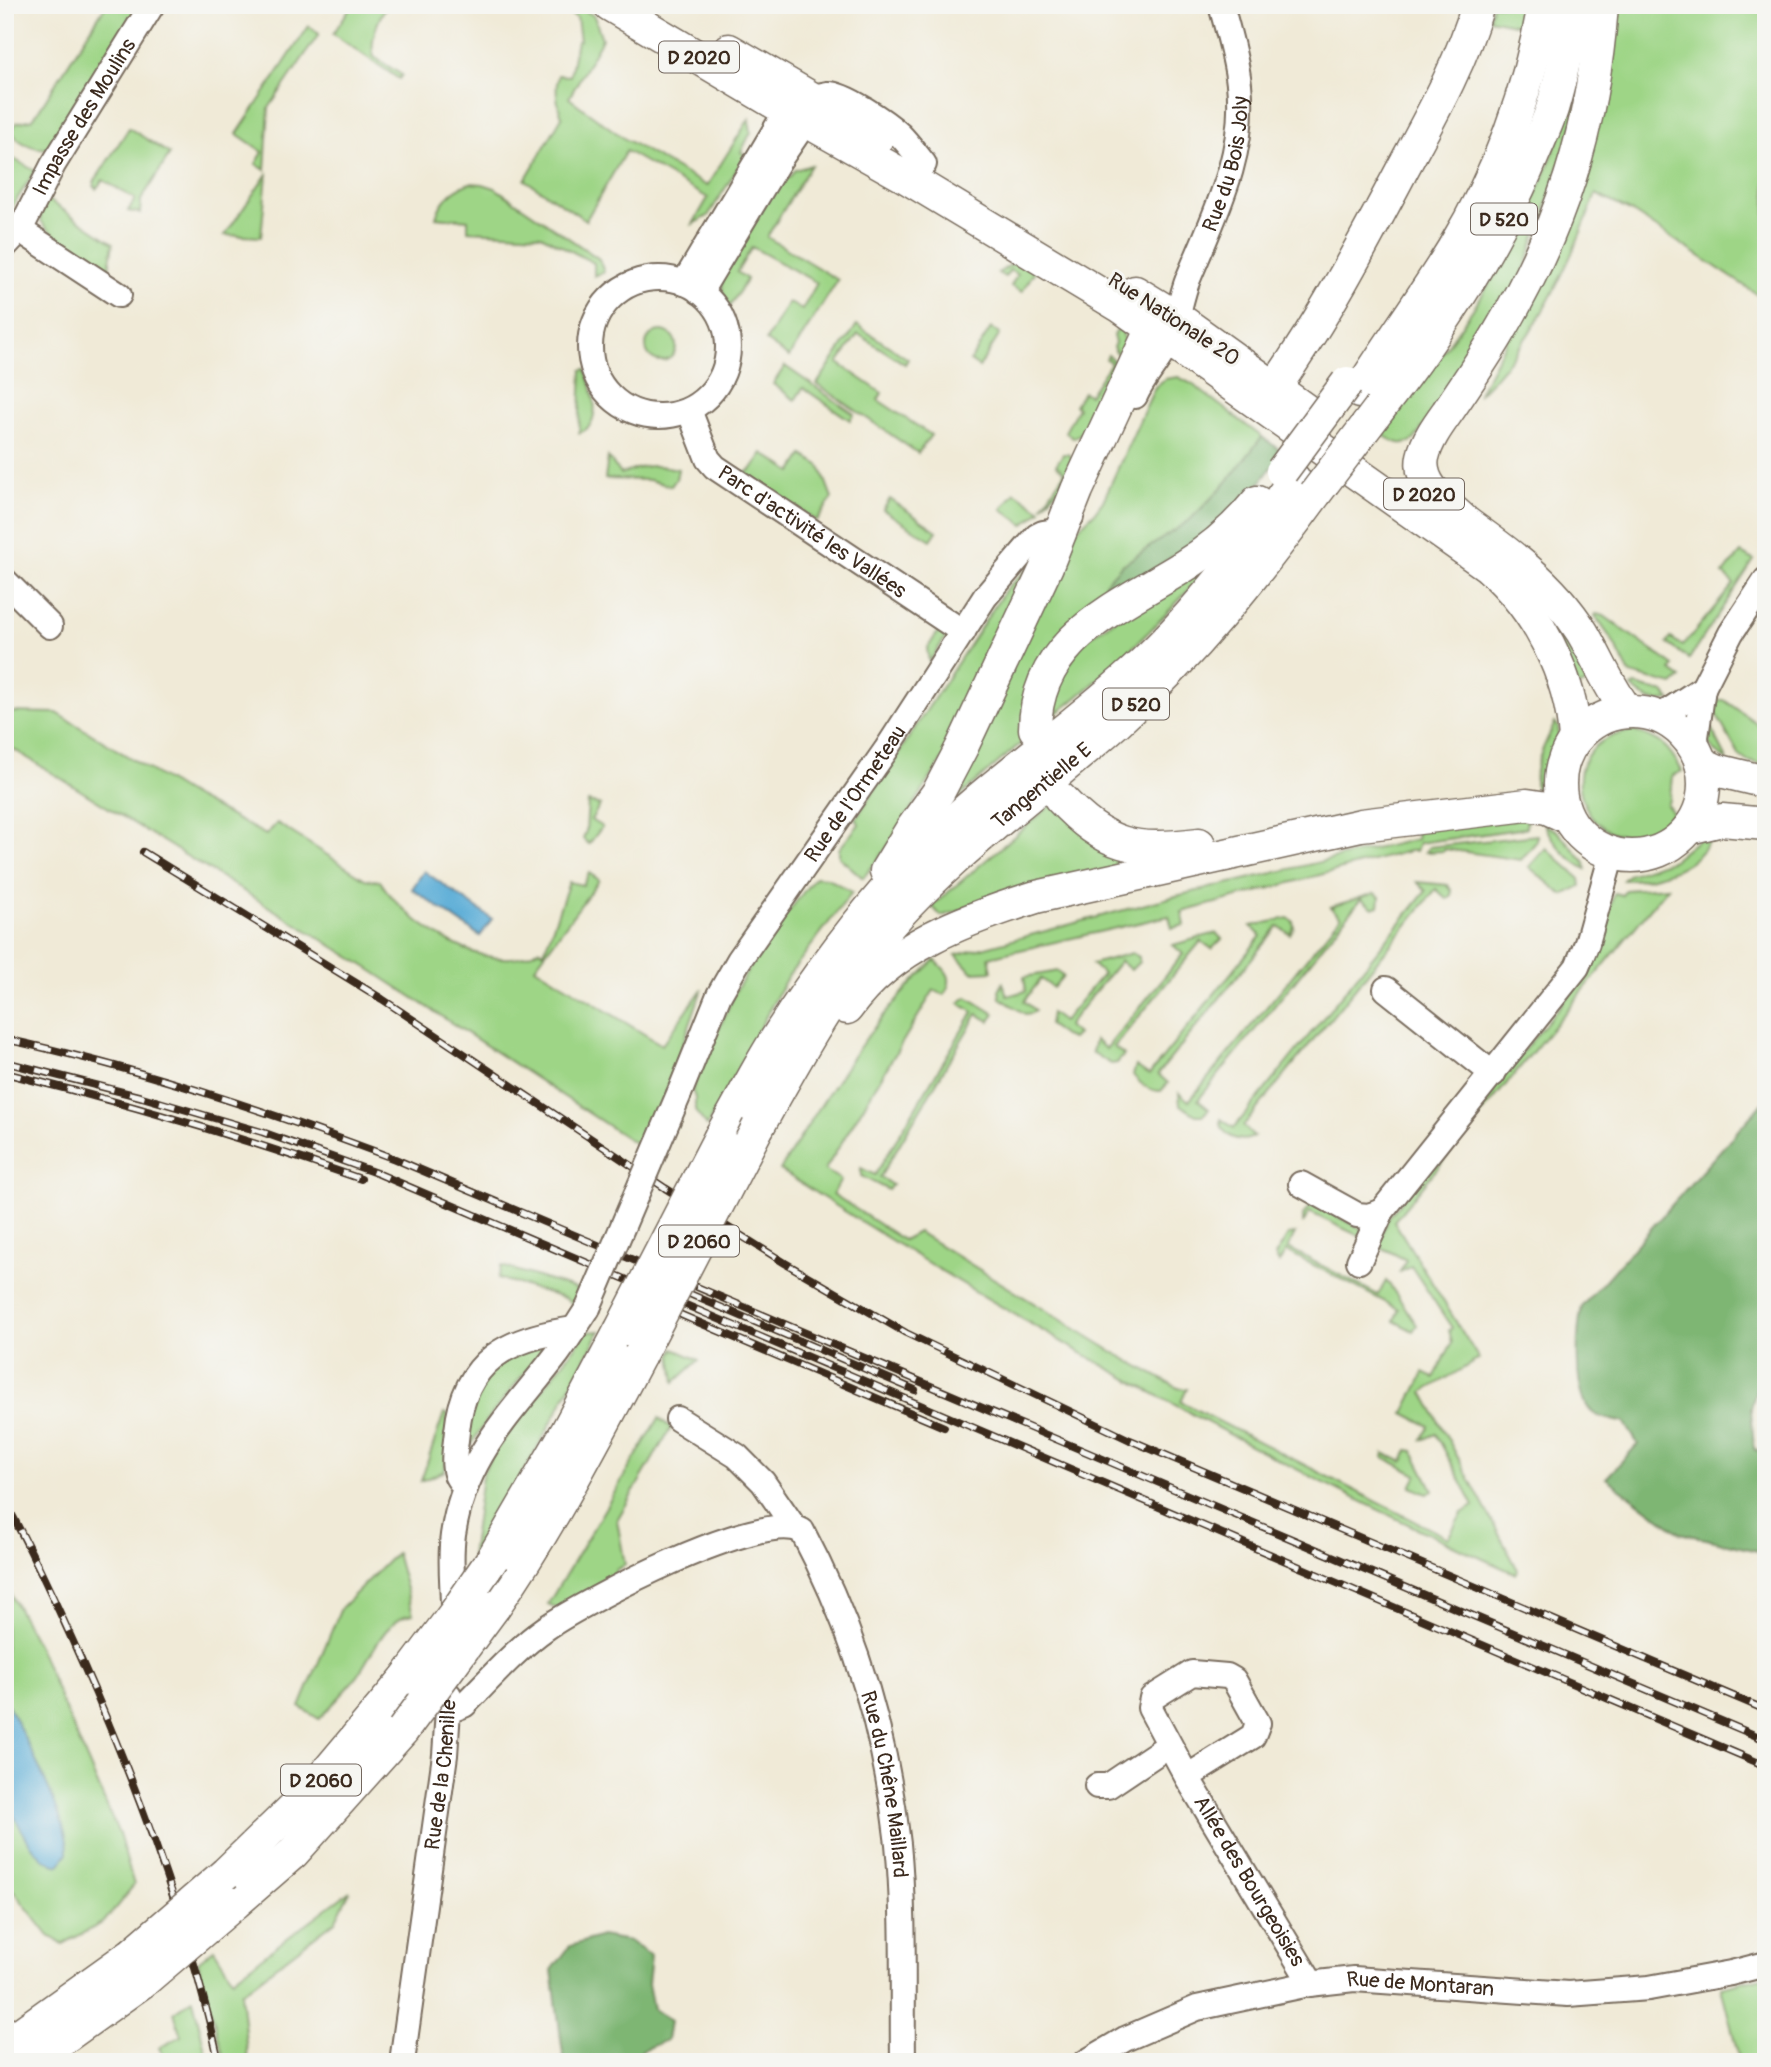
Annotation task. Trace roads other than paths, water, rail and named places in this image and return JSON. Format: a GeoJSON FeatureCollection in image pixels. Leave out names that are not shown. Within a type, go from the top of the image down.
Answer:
{"type":"FeatureCollection","features":[{"type":"Feature","properties":{"kind":"main road","name":"Rue Nationale 20"},"geometry":{"type":"LineString","coordinates":[[610,5],[802,110],[924,164],[1165,329],[1488,566],[1525,604],[1548,644],[1571,705],[1576,739]]}},
{"type":"Feature","properties":{"kind":"main road","name":"Rue Nationale 20"},"geometry":{"type":"LineString","coordinates":[[652,5],[802,110],[906,177],[1165,329],[1275,387],[1510,554],[1564,609],[1581,631],[1616,697],[1628,712]]}},
{"type":"Feature","properties":{"kind":"main road"},"geometry":{"type":"LineString","coordinates":[[1275,387],[1338,285],[1431,118],[1468,41],[1478,5]]}},
{"type":"Feature","properties":{"kind":"main road","name":"D 520"},"geometry":{"type":"LineString","coordinates":[[876,943],[909,870],[982,797],[1144,662],[1232,564],[1362,394],[1394,336],[1452,250],[1496,168],[1539,38],[1544,5]]}},
{"type":"Feature","properties":{"kind":"main road","name":"D 520"},"geometry":{"type":"LineString","coordinates":[[1362,394],[1454,306],[1493,241],[1522,182],[1551,111],[1575,5]]}},
{"type":"Feature","properties":{"kind":"main road"},"geometry":{"type":"LineString","coordinates":[[1468,525],[1441,500],[1429,484],[1423,471],[1423,457],[1431,436],[1497,337],[1533,270],[1570,181],[1589,108],[1598,55],[1602,5]]}},
{"type":"Feature","properties":{"kind":"main road"},"geometry":{"type":"LineString","coordinates":[[876,943],[909,870],[939,791],[1036,589],[1061,530],[1165,329]]}},
{"type":"Feature","properties":{"kind":"main road"},"geometry":{"type":"LineString","coordinates":[[1035,729],[1035,706],[1041,686],[1052,663],[1074,637],[1095,621],[1183,567],[1297,481]]}},
{"type":"Feature","properties":{"kind":"main road"},"geometry":{"type":"LineString","coordinates":[[1628,712],[1659,717],[1675,726],[1688,739],[1699,759],[1704,786],[1700,808],[1689,828],[1674,843],[1655,853],[1633,857],[1612,854],[1594,846],[1578,833],[1567,817],[1561,797],[1560,777],[1565,757],[1576,739],[1590,725],[1608,716],[1628,712]]}},
{"type":"Feature","properties":{"kind":"main road"},"geometry":{"type":"LineString","coordinates":[[1699,759],[1716,770],[1766,782]]}},
{"type":"Feature","properties":{"kind":"main road"},"geometry":{"type":"LineString","coordinates":[[1060,798],[1093,829],[1113,840],[1139,847],[1169,848],[1527,805],[1547,808],[1567,817]]}},
{"type":"Feature","properties":{"kind":"main road"},"geometry":{"type":"LineString","coordinates":[[1689,828],[1722,820],[1766,824]]}},
{"type":"Feature","properties":{"kind":"main road"},"geometry":{"type":"LineString","coordinates":[[876,943],[932,936],[963,921],[1036,897],[1362,825]]}},
{"type":"Feature","properties":{"kind":"main road","name":"D 2060"},"geometry":{"type":"LineString","coordinates":[[139,1967],[226,1873],[311,1791],[406,1678],[455,1613],[493,1558],[561,1442],[630,1343],[802,1048],[832,1028],[851,1002],[876,943]]}},
{"type":"Feature","properties":{"kind":"main road","name":"D 2060"},"geometry":{"type":"LineString","coordinates":[[26,2048],[233,1904],[293,1853],[403,1730],[494,1607],[573,1481],[720,1137],[777,1037],[818,977],[876,943]]}},
{"type":"Feature","properties":{"kind":"street","name":"Impasse des Moulins"},"geometry":{"type":"LineString","coordinates":[[119,295],[13,238],[53,165],[152,5]]}},
{"type":"Feature","properties":{"kind":"street","name":"Rue du Bois Joly"},"geometry":{"type":"LineString","coordinates":[[1165,329],[1221,200],[1240,125],[1239,85],[1234,50],[1221,5]]}},
{"type":"Feature","properties":{"kind":"street"},"geometry":{"type":"LineString","coordinates":[[692,287],[802,110]]}},
{"type":"Feature","properties":{"kind":"street"},"geometry":{"type":"LineString","coordinates":[[649,279],[667,279],[692,287],[717,309],[726,330],[728,354],[722,377],[708,396],[689,410],[666,416],[643,415],[621,405],[606,392],[590,355],[591,334],[598,315],[616,292],[649,279]]}},
{"type":"Feature","properties":{"kind":"street","name":"Parc d'activité les Vallées"},"geometry":{"type":"LineString","coordinates":[[689,410],[708,459],[715,467],[963,632]]}},
{"type":"Feature","properties":{"kind":"street","name":"Rue de l'Ormeteau"},"geometry":{"type":"LineString","coordinates":[[588,1308],[719,995],[739,960],[886,750],[985,597],[1033,541],[1043,533],[1061,530]]}},
{"type":"Feature","properties":{"kind":"street"},"geometry":{"type":"LineString","coordinates":[[1699,759],[1696,737],[1703,688],[1731,633],[1766,580]]}},
{"type":"Feature","properties":{"kind":"street"},"geometry":{"type":"LineString","coordinates":[[5,581],[50,626]]}},
{"type":"Feature","properties":{"kind":"street"},"geometry":{"type":"LineString","coordinates":[[1659,717],[1703,688]]}},
{"type":"Feature","properties":{"kind":"street"},"geometry":{"type":"LineString","coordinates":[[1359,1261],[1382,1211],[1577,967],[1587,943],[1612,854]]}},
{"type":"Feature","properties":{"kind":"street"},"geometry":{"type":"LineString","coordinates":[[1386,989],[1493,1074]]}},
{"type":"Feature","properties":{"kind":"street"},"geometry":{"type":"LineString","coordinates":[[1301,1185],[1357,1215],[1369,1216],[1382,1211]]}},
{"type":"Feature","properties":{"kind":"street","name":"Rue de la Chenille"},"geometry":{"type":"LineString","coordinates":[[402,2062],[445,1755],[454,1595],[450,1564],[453,1535],[464,1487],[483,1448],[560,1351],[588,1308]]}},
{"type":"Feature","properties":{"kind":"street","name":"Rue de la Chenille"},"geometry":{"type":"LineString","coordinates":[[464,1487],[455,1473],[458,1417],[467,1389],[476,1374],[487,1360],[513,1343],[574,1329]]}},
{"type":"Feature","properties":{"kind":"street","name":"Rue du Chêne Maillard"},"geometry":{"type":"LineString","coordinates":[[678,1419],[737,1456],[763,1482],[794,1527],[802,1531],[848,1633],[877,1723],[898,1846],[903,2062]]}},
{"type":"Feature","properties":{"kind":"street"},"geometry":{"type":"LineString","coordinates":[[448,1711],[464,1705],[544,1629],[592,1600],[654,1569],[716,1544],[779,1526],[794,1527]]}},
{"type":"Feature","properties":{"kind":"street","name":"Allée des Bourgeoisies"},"geometry":{"type":"LineString","coordinates":[[1187,1777],[1252,1737],[1258,1723],[1234,1680],[1227,1676],[1192,1673],[1152,1698],[1150,1708],[1187,1777],[1308,1978],[1309,1984]]}},
{"type":"Feature","properties":{"kind":"street"},"geometry":{"type":"LineString","coordinates":[[1097,1786],[1108,1786],[1169,1745]]}},
{"type":"Feature","properties":{"kind":"street","name":"Rue de Montaran"},"geometry":{"type":"LineString","coordinates":[[1086,2062],[1125,2039],[1197,2008],[1309,1984],[1354,1979],[1568,1994],[1649,1988],[1766,1964]]}},
{"type":"Feature","properties":{"kind":"water"},"geometry":{"type":"Polygon","coordinates":[[[424,871],[492,919],[480,936],[412,889],[424,871]]]}},
{"type":"Feature","properties":{"kind":"water"},"geometry":{"type":"Polygon","coordinates":[[[5,1699],[43,1776],[61,1820],[68,1853],[59,1865],[44,1860],[30,1844],[5,1801],[5,1699]]]}},
{"type":"Feature","properties":{"kind":"railway"},"geometry":{"type":"LineString","coordinates":[[143,852],[382,999],[665,1188],[785,1263],[906,1333],[1130,1440],[1766,1710]]}},
{"type":"Feature","properties":{"kind":"railway"},"geometry":{"type":"LineString","coordinates":[[5,1039],[154,1077],[299,1124],[395,1159],[1766,1740]]}},
{"type":"Feature","properties":{"kind":"railway"},"geometry":{"type":"LineString","coordinates":[[5,1062],[142,1097],[262,1132],[379,1174],[1766,1766]]}},
{"type":"Feature","properties":{"kind":"railway"},"geometry":{"type":"LineString","coordinates":[[5,1073],[184,1122],[361,1179]]}},
{"type":"Feature","properties":{"kind":"railway"},"geometry":{"type":"LineString","coordinates":[[657,1280],[915,1390]]}},
{"type":"Feature","properties":{"kind":"railway"},"geometry":{"type":"LineString","coordinates":[[651,1302],[944,1427]]}},
{"type":"Feature","properties":{"kind":"railway"},"geometry":{"type":"LineString","coordinates":[[5,1502],[64,1621],[133,1784],[181,1921],[219,2062]]}}]}
